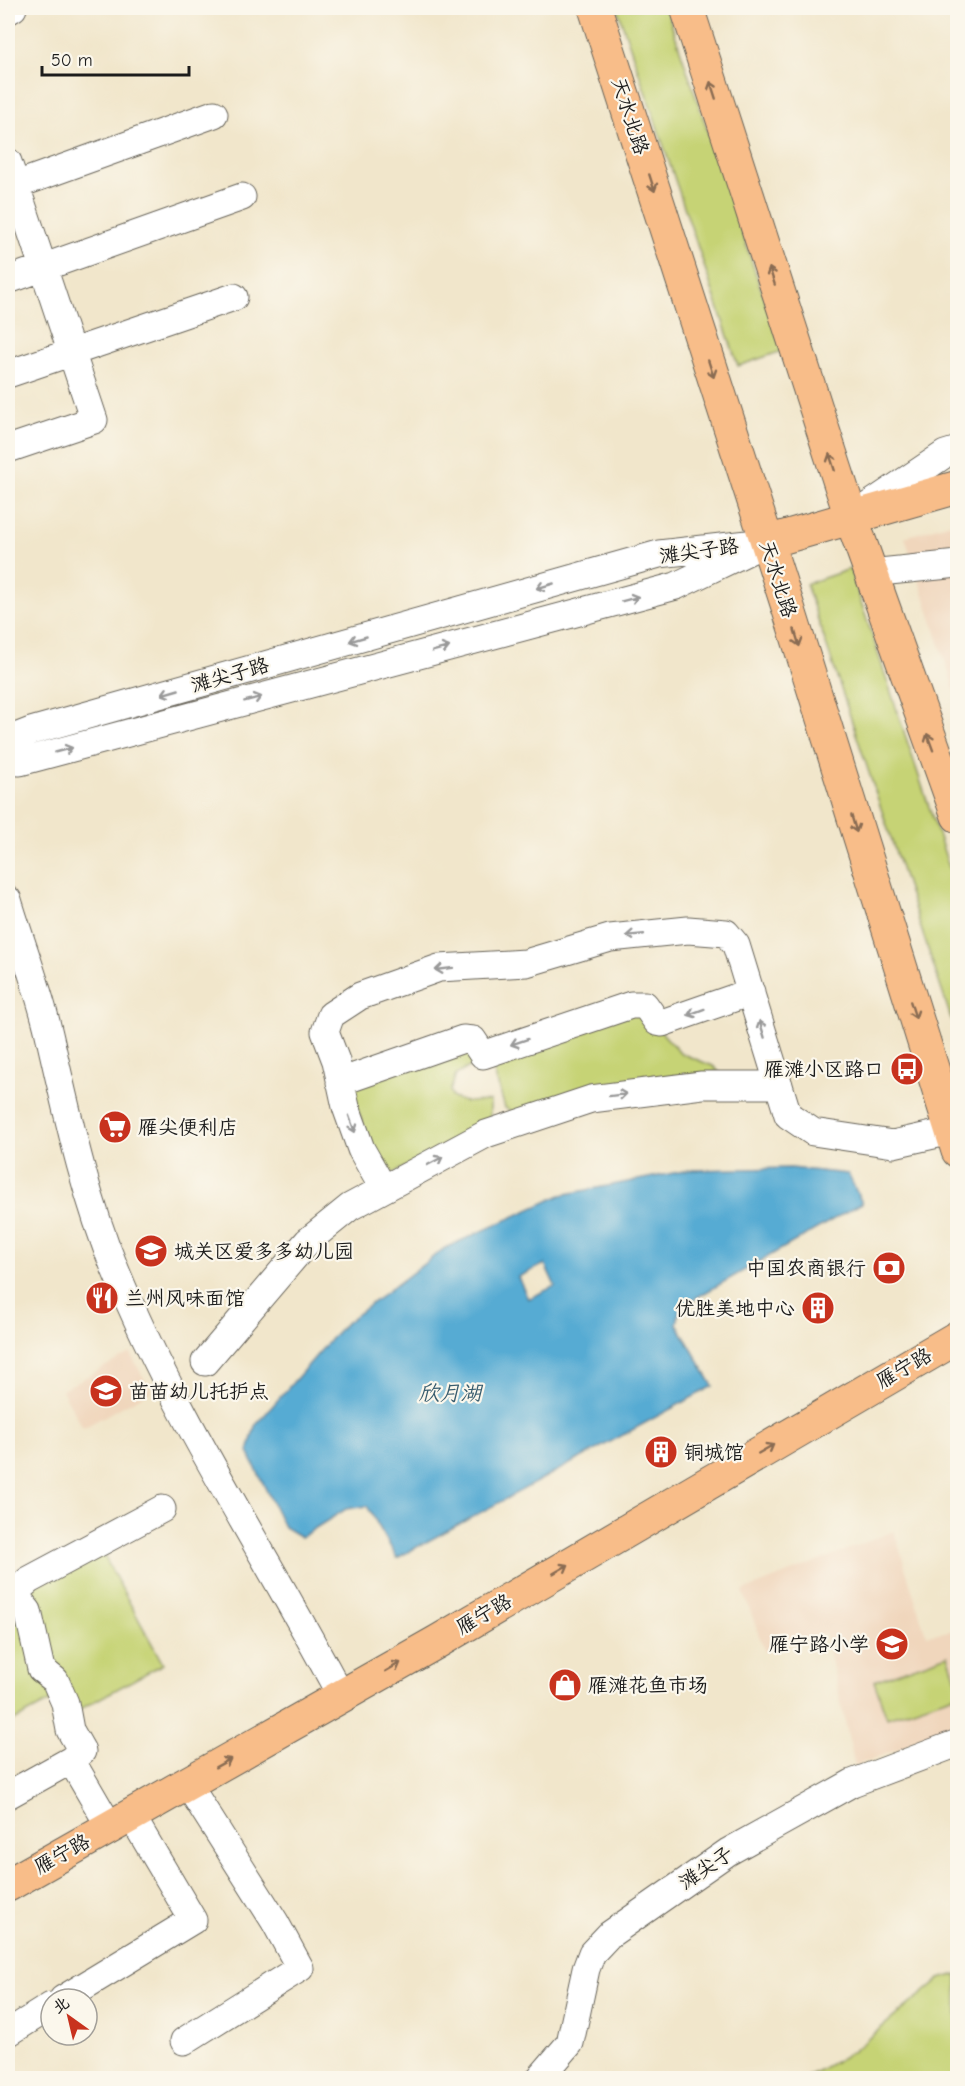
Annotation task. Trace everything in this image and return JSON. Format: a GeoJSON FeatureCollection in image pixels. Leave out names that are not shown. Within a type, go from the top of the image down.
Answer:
{"type":"FeatureCollection","features":[{"type":"Feature","properties":{"kind":"main road","name":"天水北路"},"geometry":{"type":"LineString","coordinates":[[595,8],[767,542],[954,1141]]}},
{"type":"Feature","properties":{"kind":"main road"},"geometry":{"type":"LineString","coordinates":[[687,8],[851,517],[957,816]]}},
{"type":"Feature","properties":{"kind":"main road"},"geometry":{"type":"LineString","coordinates":[[767,542],[957,487]]}},
{"type":"Feature","properties":{"kind":"main road","name":"雁宁路"},"geometry":{"type":"LineString","coordinates":[[8,1885],[341,1696],[957,1337]]}},
{"type":"Feature","properties":{"kind":"street"},"geometry":{"type":"LineString","coordinates":[[8,11],[13,8]]}},
{"type":"Feature","properties":{"kind":"street"},"geometry":{"type":"LineString","coordinates":[[8,449],[94,420],[43,267],[10,178],[214,114]]}},
{"type":"Feature","properties":{"kind":"street"},"geometry":{"type":"LineString","coordinates":[[8,280],[242,197]]}},
{"type":"Feature","properties":{"kind":"street"},"geometry":{"type":"LineString","coordinates":[[8,374],[234,297]]}},
{"type":"Feature","properties":{"kind":"street"},"geometry":{"type":"LineString","coordinates":[[851,517],[945,454],[957,450]]}},
{"type":"Feature","properties":{"kind":"street","name":"滩尖子路"},"geometry":{"type":"LineString","coordinates":[[8,740],[43,727],[659,554],[767,542]]}},
{"type":"Feature","properties":{"kind":"street","name":"滩尖子路"},"geometry":{"type":"LineString","coordinates":[[8,760],[20,762],[676,586],[767,542]]}},
{"type":"Feature","properties":{"kind":"street"},"geometry":{"type":"LineString","coordinates":[[870,573],[957,564]]}},
{"type":"Feature","properties":{"kind":"street"},"geometry":{"type":"LineString","coordinates":[[8,900],[49,1033],[63,1098],[114,1267],[142,1331],[199,1443],[302,1622],[341,1696]]}},
{"type":"Feature","properties":{"kind":"street"},"geometry":{"type":"LineString","coordinates":[[383,1188],[361,1149],[340,1082],[325,1032],[331,1015],[360,996],[439,968],[526,963],[610,938],[688,930],[726,933],[736,945],[788,1115],[813,1132],[893,1144],[954,1141]]}},
{"type":"Feature","properties":{"kind":"street"},"geometry":{"type":"LineString","coordinates":[[340,1082],[463,1039],[473,1040],[483,1055],[639,1003],[645,1005],[657,1022],[662,1023],[751,992]]}},
{"type":"Feature","properties":{"kind":"street"},"geometry":{"type":"LineString","coordinates":[[205,1362],[308,1240],[350,1207],[486,1134],[591,1099],[702,1085],[779,1085]]}},
{"type":"Feature","properties":{"kind":"street"},"geometry":{"type":"LineString","coordinates":[[8,1598],[29,1580],[162,1509]]}},
{"type":"Feature","properties":{"kind":"street"},"geometry":{"type":"LineString","coordinates":[[8,1598],[19,1600],[28,1611],[41,1669],[56,1680],[65,1703],[70,1731],[82,1751],[71,1760],[8,1795]]}},
{"type":"Feature","properties":{"kind":"street","name":"滩尖子"},"geometry":{"type":"LineString","coordinates":[[540,2079],[570,2043],[592,1953],[609,1935],[728,1852],[852,1783],[957,1743]]}},
{"type":"Feature","properties":{"kind":"street"},"geometry":{"type":"LineString","coordinates":[[71,1760],[121,1821],[193,1920],[83,1987]]}},
{"type":"Feature","properties":{"kind":"street"},"geometry":{"type":"LineString","coordinates":[[184,2041],[300,1968],[275,1922],[188,1783]]}},
{"type":"Feature","properties":{"kind":"street"},"geometry":{"type":"LineString","coordinates":[[8,2033],[39,2014]]}},
{"type":"Feature","properties":{"kind":"shaded area"},"geometry":{"type":"Polygon","coordinates":[[[957,521],[957,698],[905,537],[957,521]]]}},
{"type":"Feature","properties":{"kind":"shaded area","name":"苗苗幼儿托护点"},"geometry":{"type":"Polygon","coordinates":[[[130,1353],[151,1391],[83,1428],[62,1390],[130,1353]]]}},
{"type":"Feature","properties":{"kind":"shaded area","name":"雁宁路小学"},"geometry":{"type":"Polygon","coordinates":[[[894,1531],[926,1635],[957,1630],[957,1726],[855,1766],[825,1633],[765,1652],[743,1591],[894,1531]]]}},
{"type":"Feature","properties":{"kind":"green space"},"geometry":{"type":"Polygon","coordinates":[[[617,8],[666,8],[782,351],[738,366],[617,8]]]}},
{"type":"Feature","properties":{"kind":"green space"},"geometry":{"type":"Polygon","coordinates":[[[850,569],[957,891],[957,1036],[806,584],[850,569]]]}},
{"type":"Feature","properties":{"kind":"green space"},"geometry":{"type":"Polygon","coordinates":[[[640,1008],[680,1053],[713,1066],[719,1072],[649,1078],[617,1084],[515,1113],[505,1108],[491,1062],[640,1008]]]}},
{"type":"Feature","properties":{"kind":"green space"},"geometry":{"type":"Polygon","coordinates":[[[464,1046],[476,1063],[456,1075],[450,1091],[453,1098],[466,1102],[490,1101],[490,1122],[394,1173],[380,1170],[349,1086],[464,1046]]]}},
{"type":"Feature","properties":{"kind":"green space"},"geometry":{"type":"Polygon","coordinates":[[[98,1545],[163,1664],[64,1718],[53,1700],[8,1724],[8,1584],[98,1545]]]}},
{"type":"Feature","properties":{"kind":"green space"},"geometry":{"type":"Polygon","coordinates":[[[948,1655],[957,1682],[957,1694],[887,1718],[874,1681],[948,1655]]]}},
{"type":"Feature","properties":{"kind":"green space"},"geometry":{"type":"Polygon","coordinates":[[[957,1974],[957,2078],[805,2078],[852,2052],[940,1979],[957,1974]]]}},
{"type":"Feature","properties":{"kind":"water","name":"欣月湖"},"geometry":{"type":"Polygon","coordinates":[[[791,1168],[848,1174],[862,1203],[680,1307],[677,1324],[713,1386],[397,1558],[367,1506],[346,1509],[301,1537],[284,1527],[248,1452],[255,1426],[343,1325],[445,1248],[561,1195],[689,1170],[791,1168]],[[545,1264],[518,1277],[528,1299],[555,1286],[545,1264]]]}},
{"type":"Feature","properties":{"kind":"place","name":"雁滩小区路口"},"geometry":{"type":"Point","coordinates":[907,1069]}},
{"type":"Feature","properties":{"kind":"place","name":"雁尖便利店"},"geometry":{"type":"Point","coordinates":[115,1127]}},
{"type":"Feature","properties":{"kind":"place","name":"城关区爱多多幼儿园"},"geometry":{"type":"Point","coordinates":[151,1251]}},
{"type":"Feature","properties":{"kind":"place","name":"中国农商银行"},"geometry":{"type":"Point","coordinates":[889,1268]}},
{"type":"Feature","properties":{"kind":"place","name":"兰州风味面馆"},"geometry":{"type":"Point","coordinates":[102,1298]}},
{"type":"Feature","properties":{"kind":"place","name":"优胜美地中心"},"geometry":{"type":"Point","coordinates":[818,1308]}},
{"type":"Feature","properties":{"kind":"place","name":"苗苗幼儿托护点"},"geometry":{"type":"Point","coordinates":[106,1391]}},
{"type":"Feature","properties":{"kind":"place","name":"铜城馆"},"geometry":{"type":"Point","coordinates":[661,1452]}},
{"type":"Feature","properties":{"kind":"place","name":"雁宁路小学"},"geometry":{"type":"Point","coordinates":[892,1644]}},
{"type":"Feature","properties":{"kind":"place","name":"雁滩花鱼市场"},"geometry":{"type":"Point","coordinates":[565,1685]}}]}
